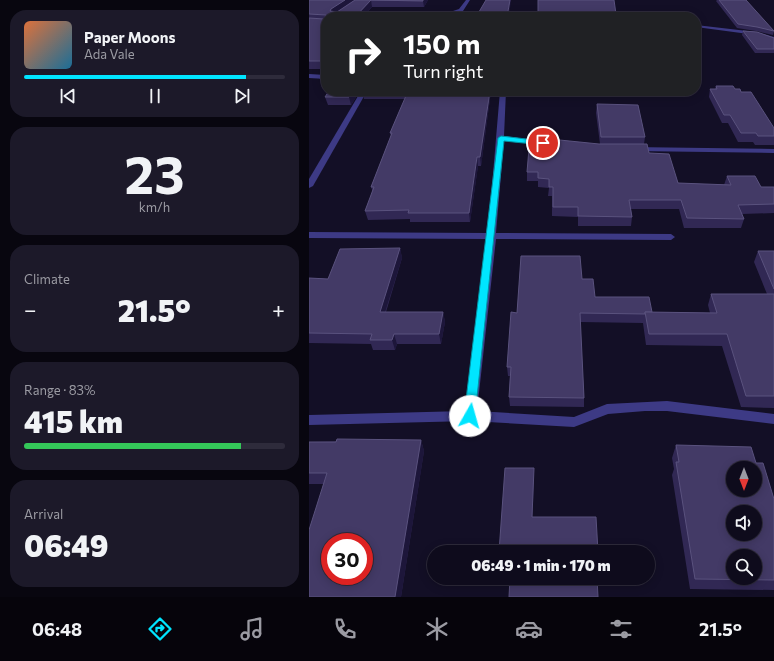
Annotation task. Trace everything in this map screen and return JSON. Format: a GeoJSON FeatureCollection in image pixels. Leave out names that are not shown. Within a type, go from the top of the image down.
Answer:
{"type":"FeatureCollection","features":[{"type":"Feature","properties":{"kind":"street"},"geometry":{"type":"LineString","coordinates":[[454,12],[461,10],[468,0]]}},
{"type":"Feature","properties":{"kind":"street"},"geometry":{"type":"LineString","coordinates":[[701,27],[756,34],[774,39]]}},
{"type":"Feature","properties":{"kind":"street"},"geometry":{"type":"LineString","coordinates":[[309,76],[321,77]]}},
{"type":"Feature","properties":{"kind":"street"},"geometry":{"type":"LineString","coordinates":[[309,186],[361,96]]}},
{"type":"Feature","properties":{"kind":"street"},"geometry":{"type":"LineString","coordinates":[[470,416],[491,236],[501,138],[503,96]]}},
{"type":"Feature","properties":{"kind":"street"},"geometry":{"type":"LineString","coordinates":[[501,138],[553,144]]}},
{"type":"Feature","properties":{"kind":"street"},"geometry":{"type":"LineString","coordinates":[[622,149],[774,151]]}},
{"type":"Feature","properties":{"kind":"street"},"geometry":{"type":"LineString","coordinates":[[309,235],[671,237]]}},
{"type":"Feature","properties":{"kind":"street"},"geometry":{"type":"LineString","coordinates":[[309,420],[470,416],[574,422],[607,409],[667,406],[774,419]]}},
{"type":"Feature","properties":{"kind":"building"},"geometry":{"type":"Polygon","coordinates":[[[309,0],[345,0],[330,11],[337,12],[321,12],[321,15],[309,14],[309,0]]]}},
{"type":"Feature","properties":{"kind":"building"},"geometry":{"type":"Polygon","coordinates":[[[355,0],[371,0],[360,12],[337,12],[355,0]]]}},
{"type":"Feature","properties":{"kind":"building"},"geometry":{"type":"Polygon","coordinates":[[[371,0],[423,0],[423,1],[371,0]]]}},
{"type":"Feature","properties":{"kind":"building"},"geometry":{"type":"Polygon","coordinates":[[[486,0],[510,0],[508,12],[479,12],[486,0]]]}},
{"type":"Feature","properties":{"kind":"building"},"geometry":{"type":"Polygon","coordinates":[[[538,0],[614,0],[616,12],[538,12],[538,0]]]}},
{"type":"Feature","properties":{"kind":"building"},"geometry":{"type":"Polygon","coordinates":[[[719,0],[746,0],[774,31],[738,24],[719,0]]]}},
{"type":"Feature","properties":{"kind":"building"},"geometry":{"type":"Polygon","coordinates":[[[309,18],[321,19],[321,61],[309,61],[309,18]]]}},
{"type":"Feature","properties":{"kind":"building"},"geometry":{"type":"Polygon","coordinates":[[[743,31],[757,32],[774,38],[774,49],[757,49],[743,31]]]}},
{"type":"Feature","properties":{"kind":"building"},"geometry":{"type":"Polygon","coordinates":[[[716,86],[733,86],[735,89],[740,89],[741,92],[751,92],[774,128],[774,136],[758,136],[756,133],[741,133],[730,115],[724,115],[710,89],[717,89],[716,86]]]}},
{"type":"Feature","properties":{"kind":"building"},"geometry":{"type":"Polygon","coordinates":[[[326,96],[350,96],[349,97],[325,97],[326,96]]]}},
{"type":"Feature","properties":{"kind":"building"},"geometry":{"type":"Polygon","coordinates":[[[406,96],[489,96],[480,157],[477,157],[469,213],[408,213],[409,210],[365,211],[374,187],[371,187],[392,133],[390,133],[406,96]]]}},
{"type":"Feature","properties":{"kind":"building"},"geometry":{"type":"Polygon","coordinates":[[[597,104],[638,105],[645,137],[601,137],[597,104]]]}},
{"type":"Feature","properties":{"kind":"building"},"geometry":{"type":"Polygon","coordinates":[[[530,137],[599,144],[647,144],[649,153],[669,154],[678,183],[731,185],[727,176],[755,176],[761,187],[774,187],[774,204],[738,205],[744,219],[687,218],[681,200],[629,200],[632,217],[578,216],[578,207],[553,207],[553,187],[549,187],[549,179],[538,178],[538,172],[527,172],[530,137]]]}},
{"type":"Feature","properties":{"kind":"building"},"geometry":{"type":"Polygon","coordinates":[[[400,248],[380,312],[443,312],[439,334],[394,334],[392,340],[370,340],[372,334],[309,333],[309,278],[328,279],[340,249],[400,248]]]}},
{"type":"Feature","properties":{"kind":"building"},"geometry":{"type":"Polygon","coordinates":[[[758,251],[774,251],[774,289],[758,251]]]}},
{"type":"Feature","properties":{"kind":"building"},"geometry":{"type":"Polygon","coordinates":[[[521,256],[580,256],[582,279],[593,279],[595,297],[649,297],[652,312],[645,312],[645,314],[580,313],[584,398],[509,397],[511,367],[507,367],[511,312],[517,313],[521,256]]]}},
{"type":"Feature","properties":{"kind":"building"},"geometry":{"type":"Polygon","coordinates":[[[711,294],[774,294],[774,396],[746,396],[727,334],[649,334],[645,312],[717,313],[711,294]]]}},
{"type":"Feature","properties":{"kind":"building"},"geometry":{"type":"Polygon","coordinates":[[[337,439],[421,440],[395,597],[309,597],[309,530],[327,473],[309,473],[309,442],[336,442],[337,439]]]}},
{"type":"Feature","properties":{"kind":"building"},"geometry":{"type":"Polygon","coordinates":[[[676,445],[751,447],[755,461],[726,461],[726,497],[762,497],[763,463],[774,499],[774,580],[762,580],[762,549],[726,549],[726,579],[695,579],[676,462],[679,462],[676,445]]]}},
{"type":"Feature","properties":{"kind":"building"},"geometry":{"type":"Polygon","coordinates":[[[505,468],[534,468],[532,517],[596,517],[598,545],[500,545],[505,468]]]}},
{"type":"Feature","properties":{"kind":"building"},"geometry":{"type":"Polygon","coordinates":[[[510,585],[597,585],[598,597],[509,597],[510,585]]]}},
{"type":"Feature","properties":{"kind":"route"},"geometry":{"type":"LineString","coordinates":[[470,416],[501,138],[543,143]]}}]}
